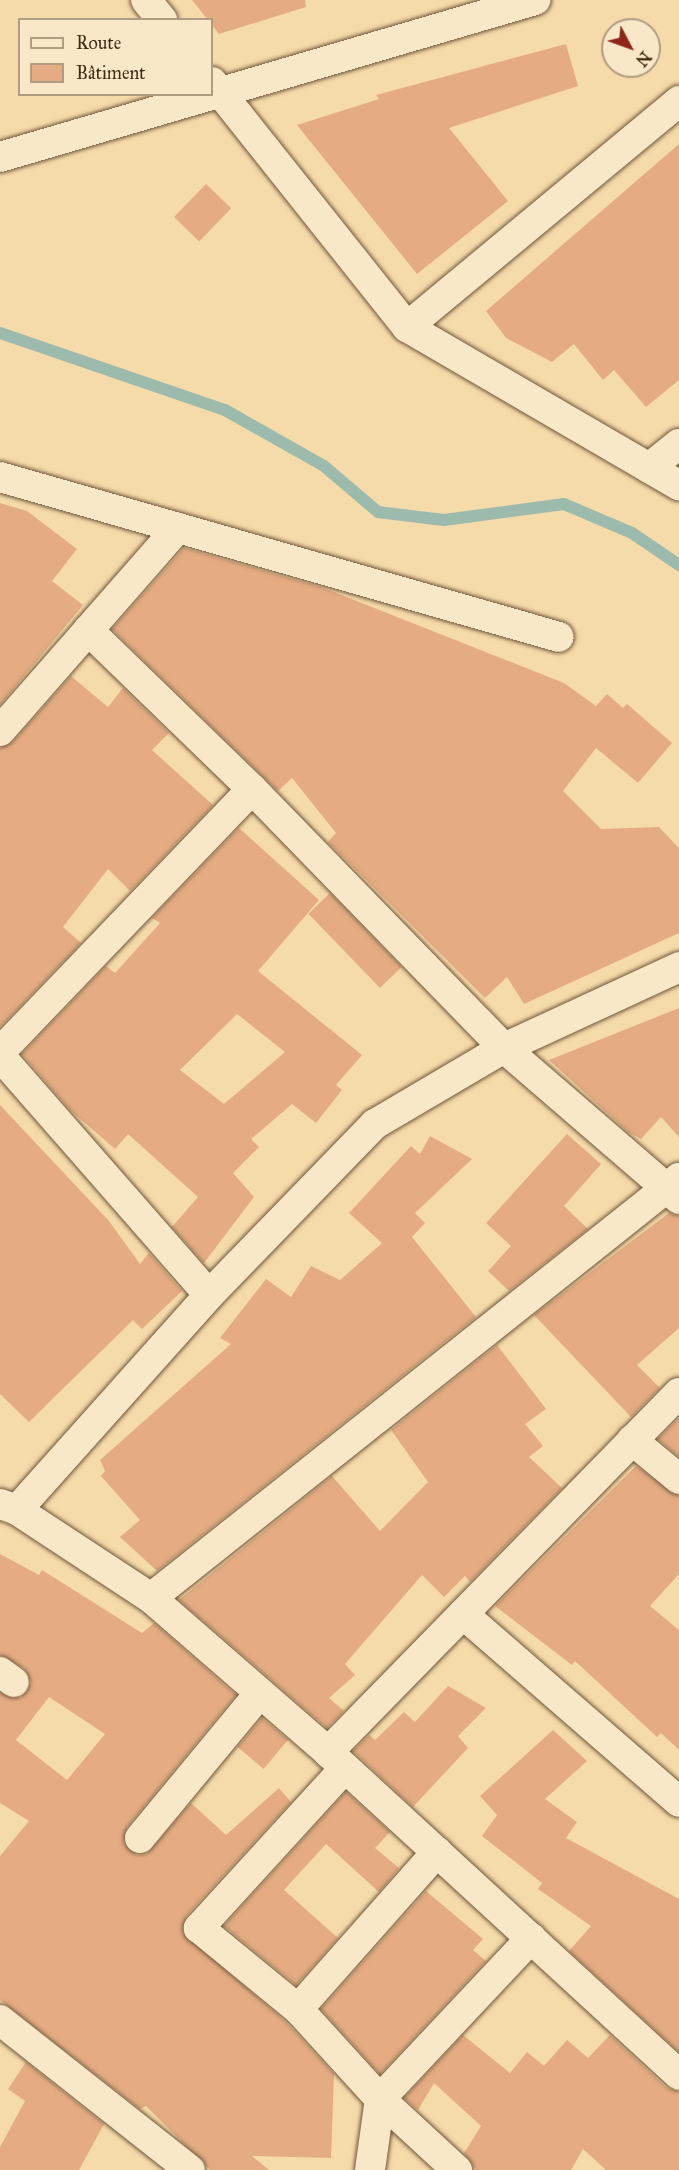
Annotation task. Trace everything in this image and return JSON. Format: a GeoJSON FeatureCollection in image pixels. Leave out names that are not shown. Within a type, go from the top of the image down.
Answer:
{"type":"FeatureCollection","features":[{"type":"Feature","properties":{"kind":"street"},"geometry":{"type":"LineString","coordinates":[[146,0],[160,18]]}},
{"type":"Feature","properties":{"kind":"street"},"geometry":{"type":"LineString","coordinates":[[535,0],[217,89],[407,327],[679,485]]}},
{"type":"Feature","properties":{"kind":"street"},"geometry":{"type":"LineString","coordinates":[[0,156],[194,96]]}},
{"type":"Feature","properties":{"kind":"street"},"geometry":{"type":"LineString","coordinates":[[407,327],[679,101]]}},
{"type":"Feature","properties":{"kind":"street"},"geometry":{"type":"LineString","coordinates":[[649,468],[679,444]]}},
{"type":"Feature","properties":{"kind":"street"},"geometry":{"type":"LineString","coordinates":[[0,477],[559,637]]}},
{"type":"Feature","properties":{"kind":"street"},"geometry":{"type":"LineString","coordinates":[[0,731],[178,528]]}},
{"type":"Feature","properties":{"kind":"street"},"geometry":{"type":"LineString","coordinates":[[88,630],[252,789],[504,1048],[675,1188],[151,1598]]}},
{"type":"Feature","properties":{"kind":"street"},"geometry":{"type":"LineString","coordinates":[[209,1295],[0,1054],[252,789]]}},
{"type":"Feature","properties":{"kind":"street"},"geometry":{"type":"LineString","coordinates":[[679,967],[504,1048],[375,1124],[209,1295],[9,1507],[151,1598],[337,1760],[679,2075]]}},
{"type":"Feature","properties":{"kind":"street"},"geometry":{"type":"LineString","coordinates":[[457,2170],[380,2099],[298,2009],[199,1928],[337,1760],[463,1614],[679,1393]]}},
{"type":"Feature","properties":{"kind":"street"},"geometry":{"type":"LineString","coordinates":[[632,1440],[679,1479]]}},
{"type":"Feature","properties":{"kind":"street"},"geometry":{"type":"LineString","coordinates":[[463,1614],[679,1802]]}},
{"type":"Feature","properties":{"kind":"street"},"geometry":{"type":"LineString","coordinates":[[140,1838],[261,1693]]}},
{"type":"Feature","properties":{"kind":"street"},"geometry":{"type":"LineString","coordinates":[[298,2009],[437,1852]]}},
{"type":"Feature","properties":{"kind":"street"},"geometry":{"type":"LineString","coordinates":[[370,2170],[380,2099],[531,1938]]}},
{"type":"Feature","properties":{"kind":"street"},"geometry":{"type":"LineString","coordinates":[[0,2020],[155,2161],[190,2170]]}},
{"type":"Feature","properties":{"kind":"building"},"geometry":{"type":"Polygon","coordinates":[[[192,0],[305,0],[306,7],[219,34],[213,26],[213,18],[206,18],[192,0]]]}},
{"type":"Feature","properties":{"kind":"building"},"geometry":{"type":"Polygon","coordinates":[[[566,44],[578,86],[449,128],[508,201],[417,274],[297,125],[379,99],[376,95],[566,44]]]}},
{"type":"Feature","properties":{"kind":"building"},"geometry":{"type":"Polygon","coordinates":[[[679,144],[679,380],[646,407],[614,370],[603,380],[574,344],[552,362],[506,338],[486,311],[679,144]]]}},
{"type":"Feature","properties":{"kind":"building"},"geometry":{"type":"Polygon","coordinates":[[[206,184],[231,208],[199,241],[174,217],[206,184]]]}},
{"type":"Feature","properties":{"kind":"building"},"geometry":{"type":"Polygon","coordinates":[[[0,503],[27,511],[77,549],[52,581],[83,605],[0,705],[0,503]]]}},
{"type":"Feature","properties":{"kind":"building"},"geometry":{"type":"Polygon","coordinates":[[[184,548],[324,588],[564,683],[596,706],[607,694],[623,708],[627,704],[672,743],[638,783],[596,748],[563,791],[601,829],[659,827],[679,848],[679,933],[524,1004],[507,977],[485,998],[328,842],[336,833],[292,778],[278,791],[112,629],[184,548]]]}},
{"type":"Feature","properties":{"kind":"building"},"geometry":{"type":"Polygon","coordinates":[[[71,676],[108,707],[123,688],[169,733],[152,750],[213,805],[130,891],[108,869],[63,927],[81,943],[0,1027],[0,748],[13,742],[71,676]]]}},
{"type":"Feature","properties":{"kind":"building"},"geometry":{"type":"Polygon","coordinates":[[[239,828],[319,900],[258,971],[362,1055],[336,1085],[342,1090],[316,1123],[292,1104],[251,1139],[259,1147],[233,1173],[254,1197],[204,1263],[172,1227],[198,1197],[128,1134],[115,1149],[70,1110],[22,1054],[106,966],[115,973],[160,923],[152,918],[239,828]],[[237,1014],[180,1070],[224,1104],[285,1052],[237,1014]]]}},
{"type":"Feature","properties":{"kind":"building"},"geometry":{"type":"Polygon","coordinates":[[[330,893],[402,967],[380,988],[308,914],[330,893]]]}},
{"type":"Feature","properties":{"kind":"building"},"geometry":{"type":"Polygon","coordinates":[[[679,1008],[679,1137],[661,1117],[641,1139],[628,1132],[549,1060],[679,1008]]]}},
{"type":"Feature","properties":{"kind":"building"},"geometry":{"type":"Polygon","coordinates":[[[0,1105],[109,1221],[140,1264],[149,1253],[182,1291],[142,1329],[133,1320],[29,1422],[0,1394],[0,1105]]]}},
{"type":"Feature","properties":{"kind":"building"},"geometry":{"type":"Polygon","coordinates":[[[567,1134],[601,1164],[564,1206],[588,1229],[509,1291],[488,1271],[511,1246],[486,1223],[567,1134]]]}},
{"type":"Feature","properties":{"kind":"building"},"geometry":{"type":"Polygon","coordinates":[[[430,1136],[472,1159],[415,1213],[425,1223],[412,1237],[476,1317],[157,1571],[120,1537],[140,1520],[101,1476],[105,1471],[100,1460],[231,1344],[220,1338],[266,1279],[291,1297],[311,1266],[340,1280],[382,1243],[349,1213],[411,1146],[420,1154],[430,1136]]]}},
{"type":"Feature","properties":{"kind":"building"},"geometry":{"type":"Polygon","coordinates":[[[669,1213],[679,1216],[679,1328],[637,1365],[660,1388],[631,1417],[534,1315],[669,1213]]]}},
{"type":"Feature","properties":{"kind":"building"},"geometry":{"type":"Polygon","coordinates":[[[497,1345],[546,1409],[525,1424],[543,1446],[529,1457],[562,1488],[470,1582],[465,1576],[444,1597],[422,1575],[345,1664],[355,1675],[329,1698],[344,1711],[327,1728],[179,1600],[332,1476],[380,1531],[428,1482],[391,1430],[497,1345]]]}},
{"type":"Feature","properties":{"kind":"building"},"geometry":{"type":"Polygon","coordinates":[[[679,1418],[679,1457],[658,1439],[679,1418]]]}},
{"type":"Feature","properties":{"kind":"building"},"geometry":{"type":"Polygon","coordinates":[[[636,1466],[679,1496],[679,1574],[650,1606],[679,1630],[679,1750],[661,1733],[657,1737],[575,1661],[572,1665],[495,1606],[636,1466]]]}},
{"type":"Feature","properties":{"kind":"building"},"geometry":{"type":"Polygon","coordinates":[[[0,1554],[39,1575],[42,1570],[142,1633],[154,1623],[236,1695],[127,1827],[124,1843],[137,1855],[147,1854],[191,1803],[226,1835],[279,1788],[291,1802],[186,1916],[183,1933],[286,2022],[334,2074],[331,2158],[252,2156],[269,2170],[210,2170],[146,2106],[140,2109],[0,2000],[0,1856],[29,1821],[0,1803],[0,1693],[21,1698],[31,1683],[24,1668],[0,1655],[0,1554]],[[49,1697],[16,1740],[67,1780],[105,1734],[49,1697]]]}},
{"type":"Feature","properties":{"kind":"building"},"geometry":{"type":"Polygon","coordinates":[[[448,1686],[486,1708],[458,1736],[468,1748],[413,1807],[353,1751],[369,1735],[375,1740],[404,1712],[415,1722],[448,1686]]]}},
{"type":"Feature","properties":{"kind":"building"},"geometry":{"type":"Polygon","coordinates":[[[262,1718],[288,1740],[264,1769],[238,1747],[262,1718]]]}},
{"type":"Feature","properties":{"kind":"building"},"geometry":{"type":"Polygon","coordinates":[[[553,1730],[587,1761],[545,1799],[577,1822],[566,1838],[679,1899],[679,2052],[569,1951],[591,1926],[538,1889],[542,1883],[482,1836],[497,1815],[480,1796],[553,1730]]]}},
{"type":"Feature","properties":{"kind":"building"},"geometry":{"type":"Polygon","coordinates":[[[346,1792],[390,1832],[375,1848],[399,1868],[379,1892],[326,1844],[284,1890],[338,1938],[296,1985],[224,1926],[346,1792]]]}},
{"type":"Feature","properties":{"kind":"building"},"geometry":{"type":"Polygon","coordinates":[[[426,1891],[483,1939],[473,1950],[486,1961],[380,2074],[321,2009],[426,1891]]]}},
{"type":"Feature","properties":{"kind":"building"},"geometry":{"type":"Polygon","coordinates":[[[463,2035],[510,2073],[527,2052],[544,2066],[567,2040],[588,2058],[610,2035],[667,2088],[679,2092],[679,2170],[606,2170],[583,2149],[571,2170],[476,2170],[464,2153],[481,2126],[434,2083],[418,2110],[404,2098],[463,2035]]]}},
{"type":"Feature","properties":{"kind":"building"},"geometry":{"type":"Polygon","coordinates":[[[26,2062],[104,2124],[79,2170],[0,2170],[0,2147],[25,2101],[8,2089],[26,2062]]]}},
{"type":"Feature","properties":{"kind":"waterway"},"geometry":{"type":"LineString","coordinates":[[0,333],[225,410],[324,466],[378,512],[444,520],[564,504],[632,533],[679,565]]}}]}
